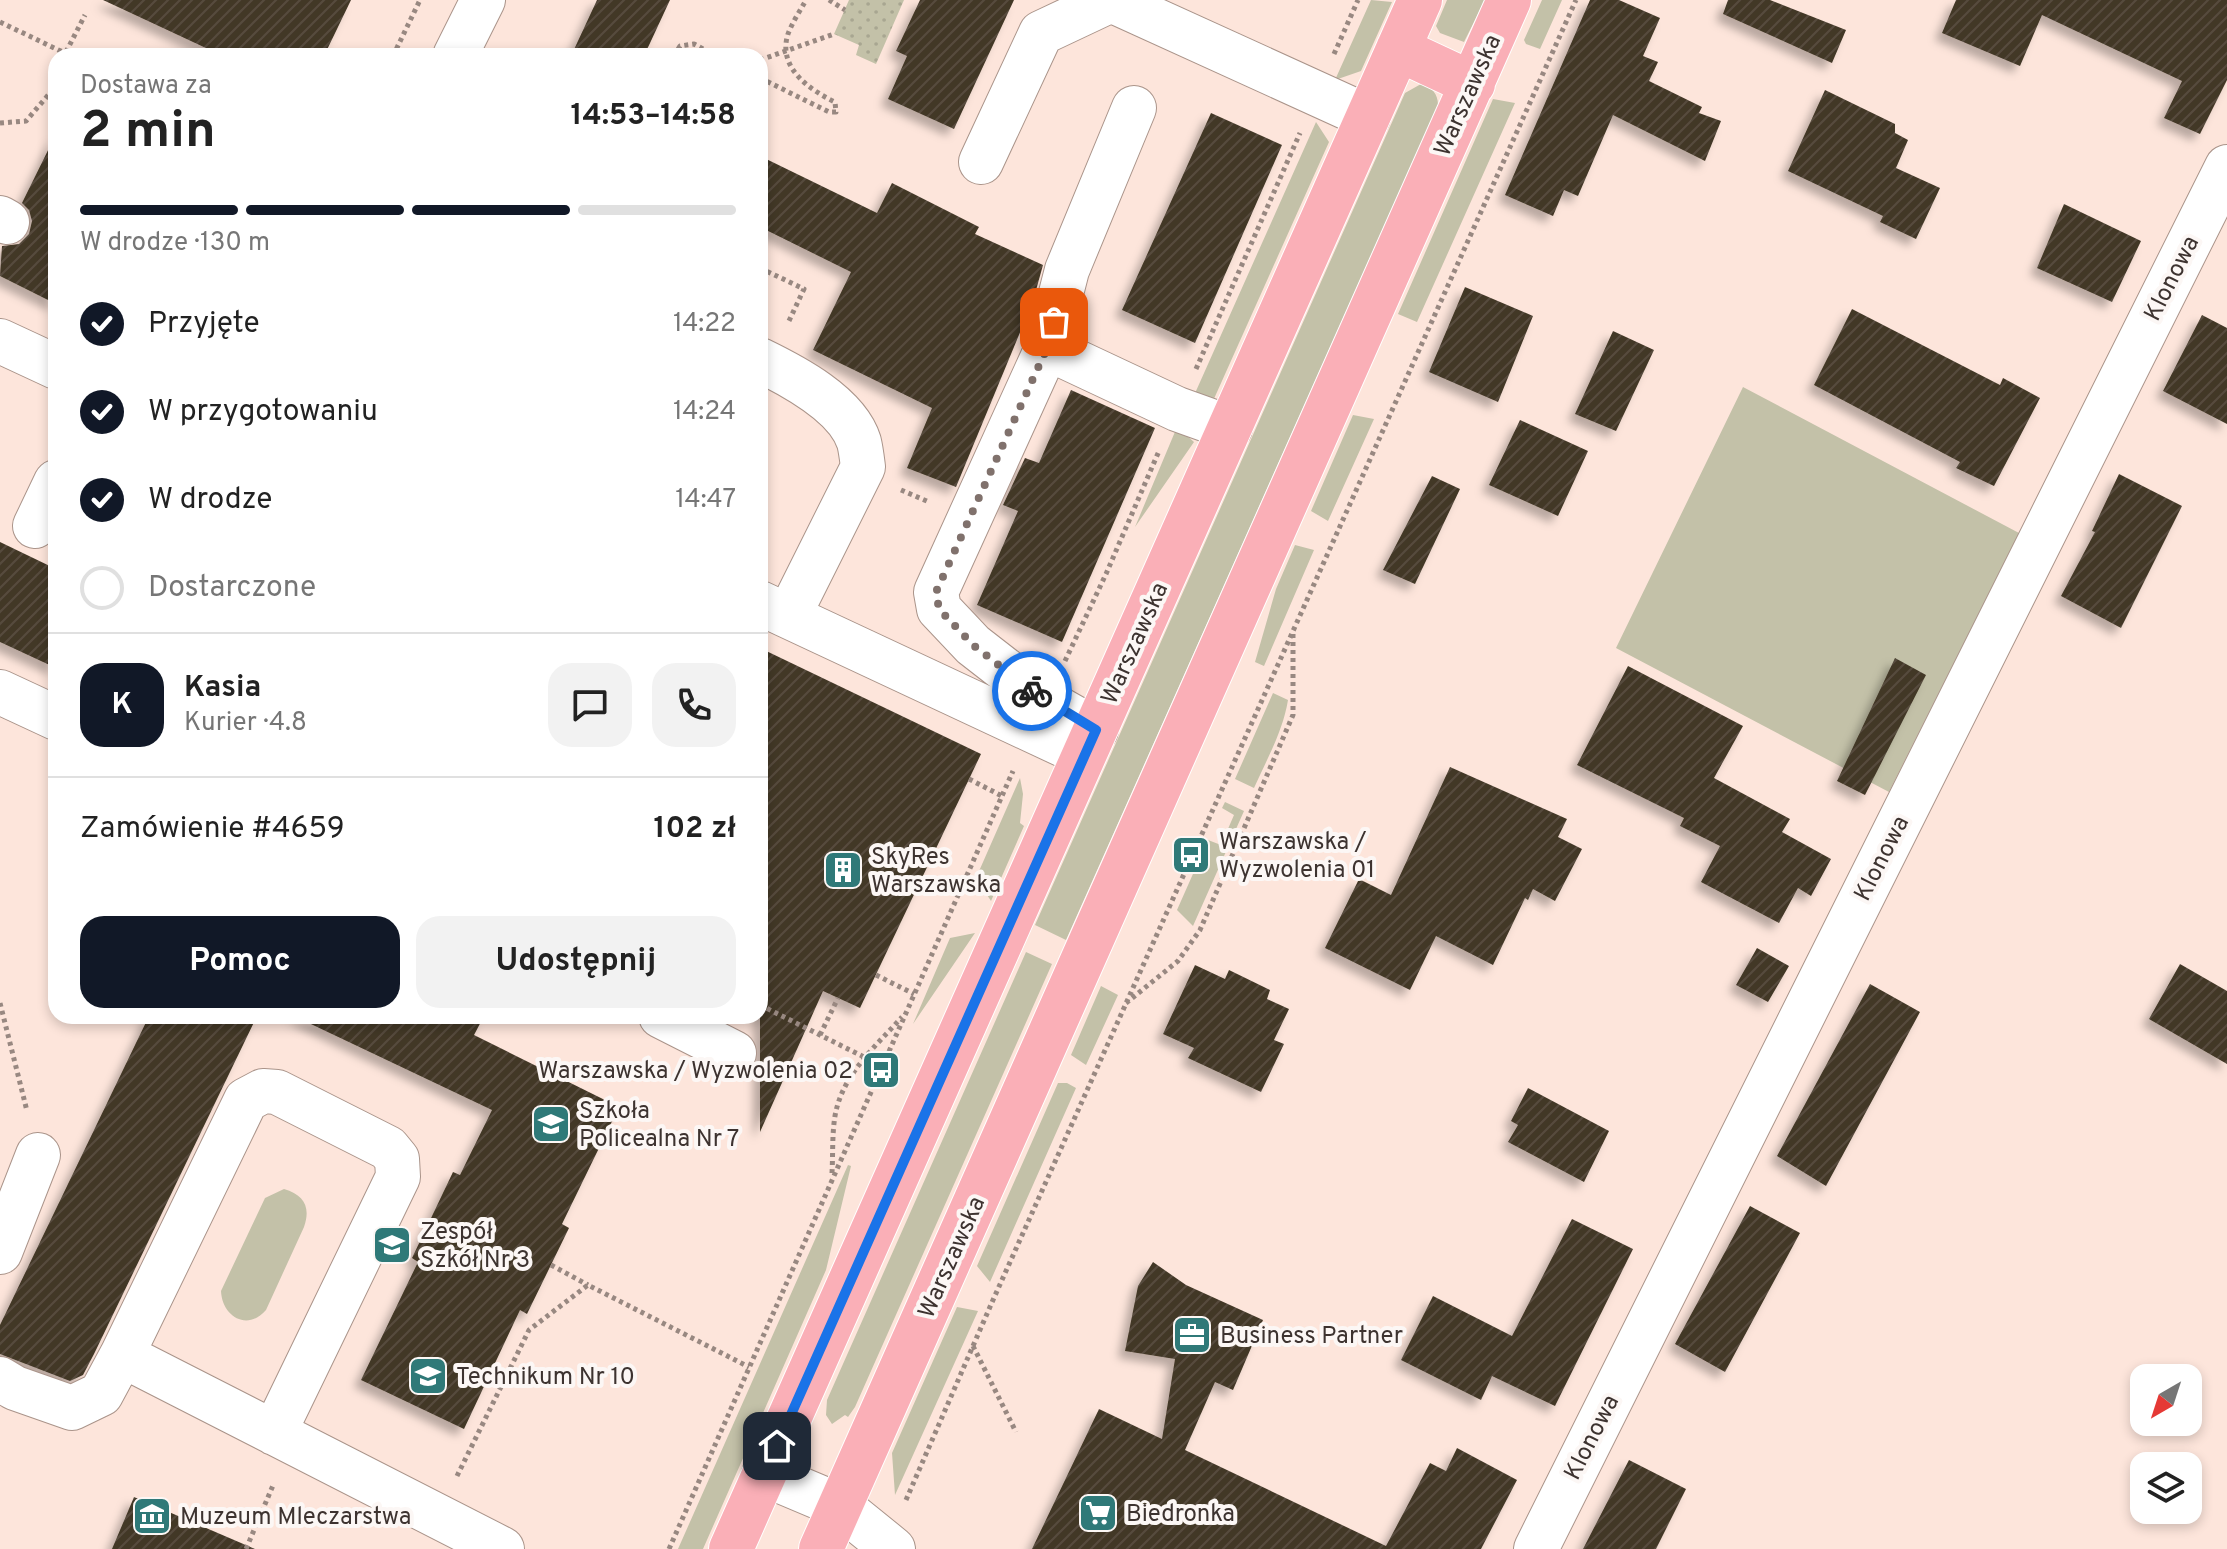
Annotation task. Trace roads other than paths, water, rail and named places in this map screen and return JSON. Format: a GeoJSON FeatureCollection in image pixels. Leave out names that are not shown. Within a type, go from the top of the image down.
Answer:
{"type":"FeatureCollection","features":[{"type":"Feature","properties":{"kind":"main road","name":"Warszawska"},"geometry":{"type":"LineString","coordinates":[[731,1549],[1420,0]]}},
{"type":"Feature","properties":{"kind":"main road","name":"Warszawska"},"geometry":{"type":"LineString","coordinates":[[821,1549],[1509,0]]}},
{"type":"Feature","properties":{"kind":"main road"},"geometry":{"type":"LineString","coordinates":[[1398,49],[1473,84]]}},
{"type":"Feature","properties":{"kind":"street"},"geometry":{"type":"LineString","coordinates":[[459,48],[483,0]]}},
{"type":"Feature","properties":{"kind":"street"},"geometry":{"type":"LineString","coordinates":[[981,162],[1041,33],[1111,0],[1184,16],[1316,95],[1368,117]]}},
{"type":"Feature","properties":{"kind":"street"},"geometry":{"type":"LineString","coordinates":[[1039,715],[939,609],[936,592],[1047,348],[1067,270],[1134,108]]}},
{"type":"Feature","properties":{"kind":"street","name":"Klonowa"},"geometry":{"type":"LineString","coordinates":[[1536,1549],[2227,167]]}},
{"type":"Feature","properties":{"kind":"street"},"geometry":{"type":"LineString","coordinates":[[0,341],[48,363]]}},
{"type":"Feature","properties":{"kind":"street"},"geometry":{"type":"LineString","coordinates":[[773,344],[841,414],[859,439],[863,467],[774,609],[1039,715],[1090,742]]}},
{"type":"Feature","properties":{"kind":"street"},"geometry":{"type":"LineString","coordinates":[[1047,348],[1177,409],[1230,428]]}},
{"type":"Feature","properties":{"kind":"street"},"geometry":{"type":"LineString","coordinates":[[35,526],[48,499]]}},
{"type":"Feature","properties":{"kind":"street"},"geometry":{"type":"LineString","coordinates":[[0,692],[48,714]]}},
{"type":"Feature","properties":{"kind":"street"},"geometry":{"type":"LineString","coordinates":[[677,1024],[734,1053]]}},
{"type":"Feature","properties":{"kind":"street"},"geometry":{"type":"LineString","coordinates":[[0,1379],[15,1388],[72,1408],[101,1394],[246,1100],[263,1091],[277,1092],[388,1148],[397,1159],[398,1177],[282,1437]]}},
{"type":"Feature","properties":{"kind":"street"},"geometry":{"type":"LineString","coordinates":[[0,1252],[38,1155]]}},
{"type":"Feature","properties":{"kind":"street"},"geometry":{"type":"LineString","coordinates":[[122,1355],[502,1549]]}},
{"type":"Feature","properties":{"kind":"street"},"geometry":{"type":"LineString","coordinates":[[764,1474],[840,1506],[890,1546]]}},
{"type":"Feature","properties":{"kind":"place","name":"Warszawska / Wyzwolenia 01"},"geometry":{"type":"Point","coordinates":[1191,855]}},
{"type":"Feature","properties":{"kind":"place","name":"SkyRes Warszawska"},"geometry":{"type":"Point","coordinates":[843,870]}},
{"type":"Feature","properties":{"kind":"place","name":"Warszawska / Wyzwolenia 02"},"geometry":{"type":"Point","coordinates":[881,1070]}},
{"type":"Feature","properties":{"kind":"place","name":"Szkoła Policealna Nr 7"},"geometry":{"type":"Point","coordinates":[551,1124]}},
{"type":"Feature","properties":{"kind":"place","name":"Zespół Szkół Nr 3"},"geometry":{"type":"Point","coordinates":[392,1245]}},
{"type":"Feature","properties":{"kind":"place","name":"Business Partner"},"geometry":{"type":"Point","coordinates":[1192,1335]}},
{"type":"Feature","properties":{"kind":"place","name":"Technikum Nr 10"},"geometry":{"type":"Point","coordinates":[428,1376]}},
{"type":"Feature","properties":{"kind":"place","name":"Biedronka"},"geometry":{"type":"Point","coordinates":[1098,1513]}},
{"type":"Feature","properties":{"kind":"place","name":"Muzeum Mleczarstwa"},"geometry":{"type":"Point","coordinates":[152,1516]}}]}
